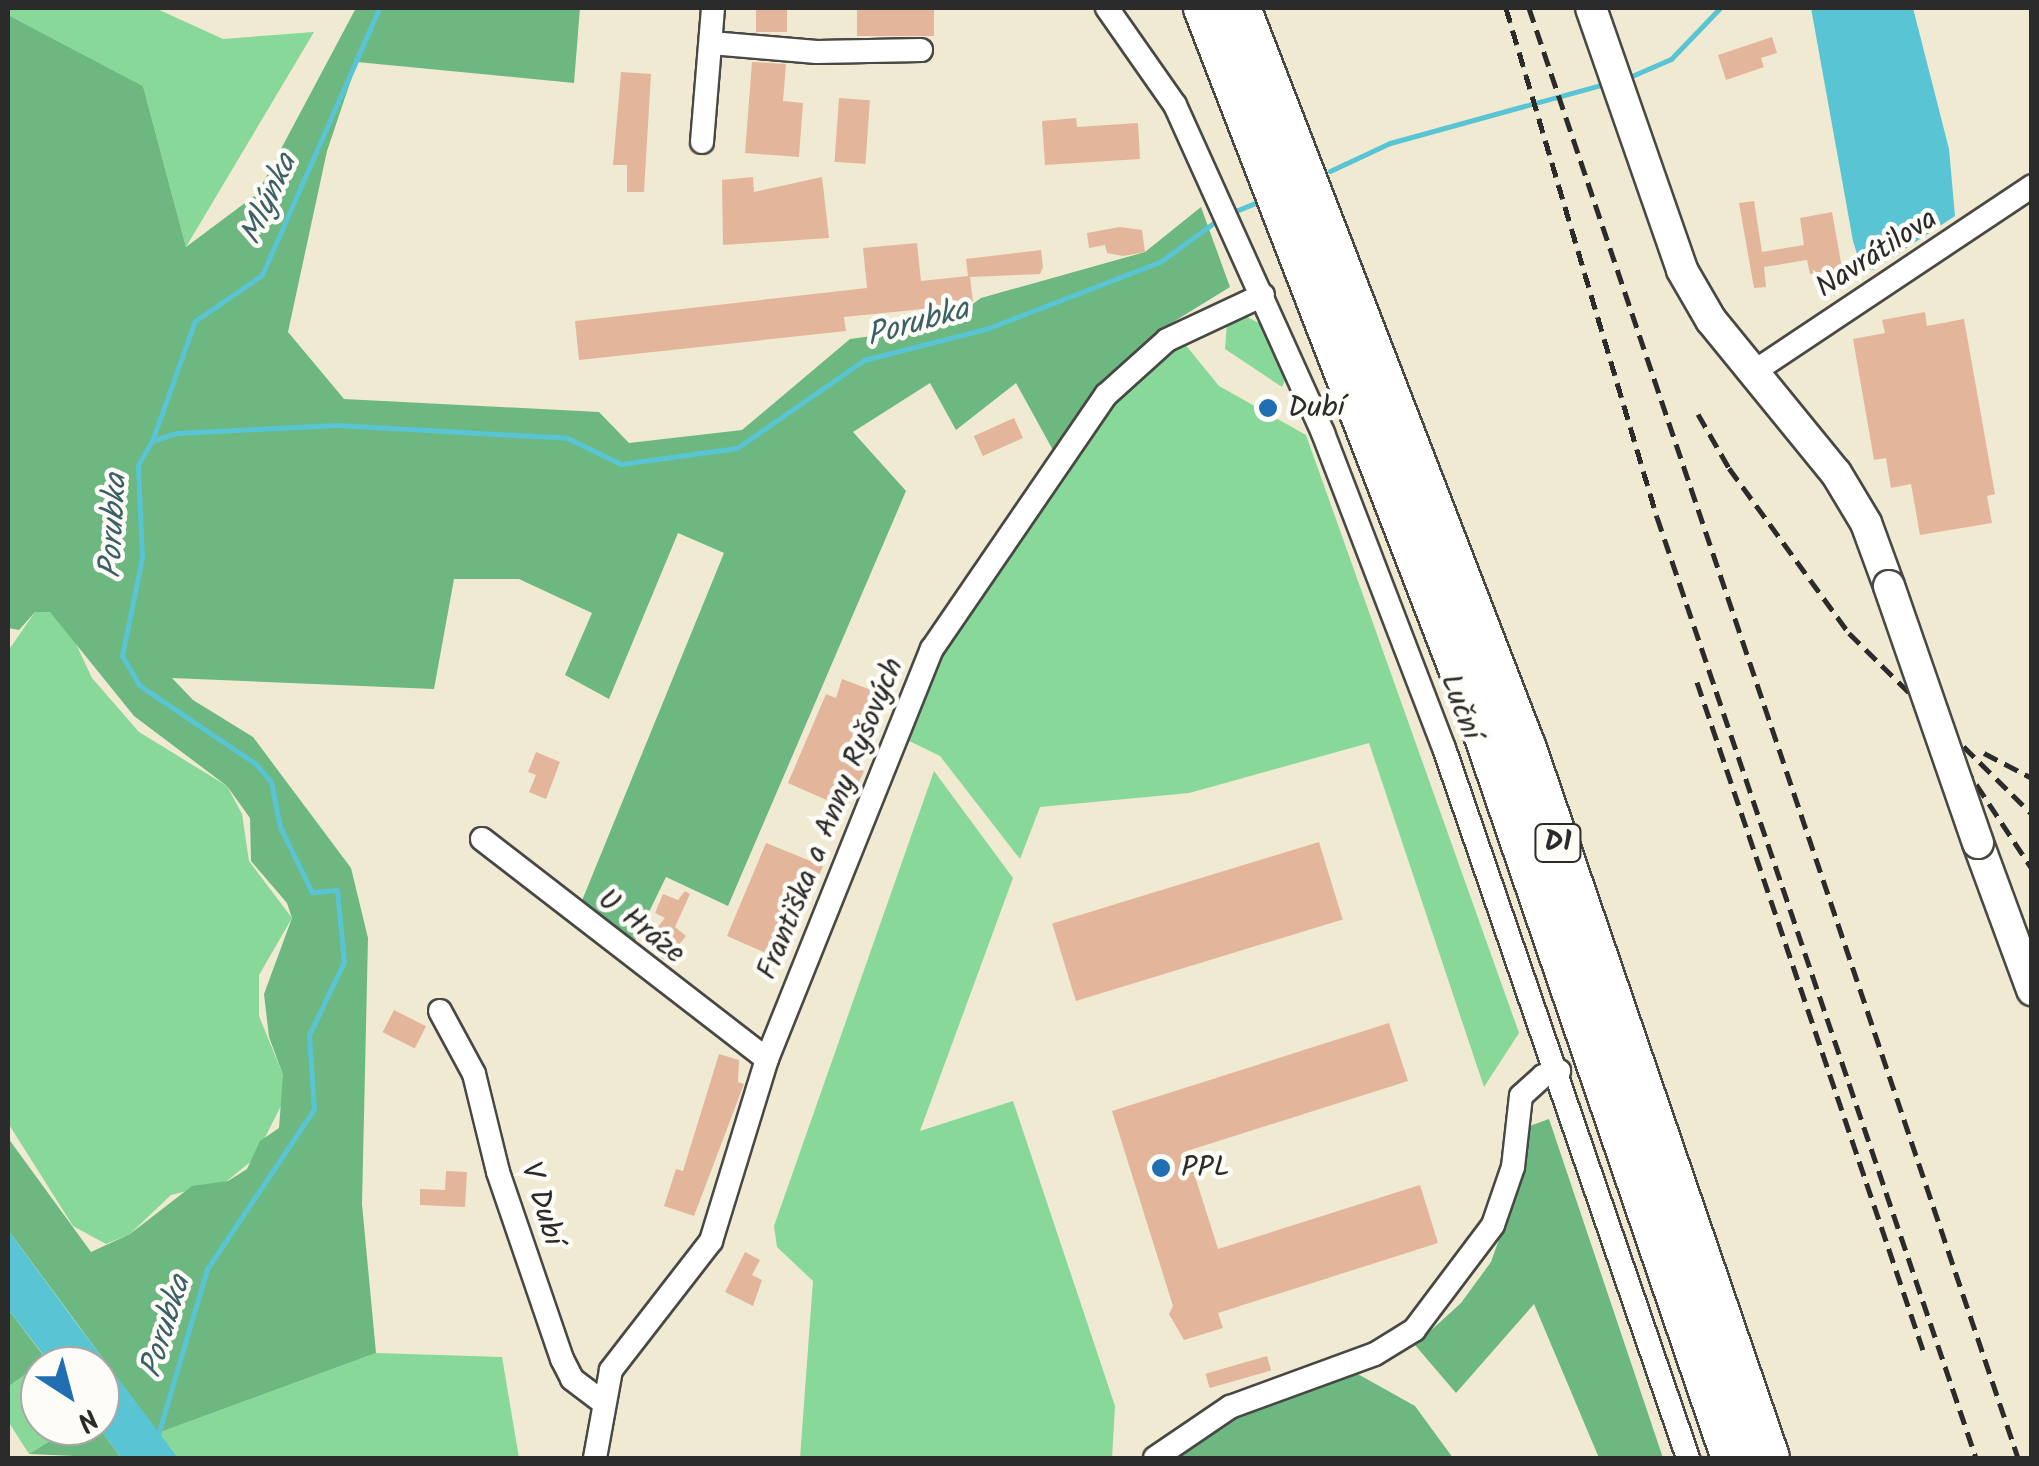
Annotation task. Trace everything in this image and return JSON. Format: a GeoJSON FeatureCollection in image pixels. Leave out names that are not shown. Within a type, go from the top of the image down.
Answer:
{"type":"FeatureCollection","features":[{"type":"Feature","properties":{"kind":"highway"},"geometry":{"type":"LineString","coordinates":[[1184,8],[1215,80],[1272,132]]}},
{"type":"Feature","properties":{"kind":"highway","name":"D1"},"geometry":{"type":"LineString","coordinates":[[1204,8],[1272,132],[1526,749],[1769,1458]]}},
{"type":"Feature","properties":{"kind":"highway","name":"D1"},"geometry":{"type":"LineString","coordinates":[[1240,8],[1272,132]]}},
{"type":"Feature","properties":{"kind":"highway"},"geometry":{"type":"LineString","coordinates":[[1254,8],[1272,132]]}},
{"type":"Feature","properties":{"kind":"highway","name":"D1"},"geometry":{"type":"LineString","coordinates":[[1316,239],[1732,1458]]}},
{"type":"Feature","properties":{"kind":"street"},"geometry":{"type":"LineString","coordinates":[[702,142],[712,8]]}},
{"type":"Feature","properties":{"kind":"street","name":"Luční"},"geometry":{"type":"LineString","coordinates":[[1107,8],[1175,105],[1263,295],[1430,712],[1559,1072],[1688,1458]]}},
{"type":"Feature","properties":{"kind":"street"},"geometry":{"type":"LineString","coordinates":[[1591,8],[1682,270],[1712,320],[1836,473],[1866,522],[2032,990]]}},
{"type":"Feature","properties":{"kind":"street"},"geometry":{"type":"LineString","coordinates":[[711,42],[817,52],[921,50]]}},
{"type":"Feature","properties":{"kind":"street","name":"Navrátilova"},"geometry":{"type":"LineString","coordinates":[[1755,371],[2032,186]]}},
{"type":"Feature","properties":{"kind":"street","name":"Františka a Anny Ryšových"},"geometry":{"type":"LineString","coordinates":[[595,1458],[602,1402],[631,1336],[676,1292],[711,1241],[767,1059],[932,649],[1106,395],[1167,340],[1263,295]]}},
{"type":"Feature","properties":{"kind":"street","name":"U Hráze"},"geometry":{"type":"LineString","coordinates":[[482,839],[767,1059]]}},
{"type":"Feature","properties":{"kind":"street","name":"V Dubí"},"geometry":{"type":"LineString","coordinates":[[440,1011],[474,1074],[498,1172],[562,1359],[572,1379],[602,1402]]}},
{"type":"Feature","properties":{"kind":"street"},"geometry":{"type":"LineString","coordinates":[[1155,1458],[1230,1407],[1375,1354],[1414,1330],[1493,1225],[1513,1167],[1521,1096],[1542,1076],[1559,1072]]}},
{"type":"Feature","properties":{"kind":"green space"},"geometry":{"type":"Polygon","coordinates":[[[8,8],[155,8],[223,39],[314,32],[186,247],[143,86],[8,15],[8,8]]]}},
{"type":"Feature","properties":{"kind":"green space"},"geometry":{"type":"Polygon","coordinates":[[[356,8],[580,8],[574,83],[357,62],[327,151],[288,332],[344,399],[599,412],[629,443],[742,430],[850,339],[918,330],[955,317],[981,298],[1145,252],[1201,207],[1230,287],[1170,324],[1106,379],[1054,452],[1016,383],[956,430],[930,383],[853,432],[906,491],[728,906],[666,877],[633,945],[581,903],[724,553],[678,533],[609,699],[565,675],[592,613],[519,579],[454,579],[434,689],[172,678],[193,700],[253,737],[351,868],[368,938],[362,1204],[376,1353],[158,1433],[120,1382],[120,1346],[94,1346],[8,1230],[8,1138],[91,1252],[130,1234],[192,1186],[228,1181],[247,1169],[260,1141],[279,1128],[283,1075],[269,1037],[264,994],[292,918],[287,903],[251,861],[250,818],[227,786],[134,716],[50,612],[35,612],[19,630],[8,628],[8,15],[143,86],[186,247],[257,194],[356,8]]]}},
{"type":"Feature","properties":{"kind":"green space"},"geometry":{"type":"Polygon","coordinates":[[[1245,316],[1263,325],[1286,378],[1282,387],[1225,349],[1227,323],[1245,316]]]}},
{"type":"Feature","properties":{"kind":"green space"},"geometry":{"type":"Polygon","coordinates":[[[1184,343],[1219,386],[1306,435],[1519,1033],[1484,1087],[1369,743],[1189,793],[1040,807],[1020,859],[940,756],[901,737],[943,642],[1112,406],[1184,343]]]}},
{"type":"Feature","properties":{"kind":"green space"},"geometry":{"type":"Polygon","coordinates":[[[35,612],[50,612],[69,629],[92,678],[139,732],[227,786],[242,814],[249,861],[292,918],[259,975],[259,1016],[283,1075],[284,1100],[254,1159],[227,1181],[171,1195],[130,1234],[106,1244],[73,1226],[8,1123],[8,651],[35,612]]]}},
{"type":"Feature","properties":{"kind":"green space"},"geometry":{"type":"Polygon","coordinates":[[[934,771],[1013,878],[920,1131],[1013,1101],[1115,1406],[1112,1458],[800,1458],[813,1281],[777,1247],[774,1226],[934,771]]]}},
{"type":"Feature","properties":{"kind":"green space"},"geometry":{"type":"Polygon","coordinates":[[[1549,1119],[1663,1458],[1599,1458],[1534,1304],[1456,1393],[1415,1345],[1461,1303],[1491,1262],[1514,1197],[1524,1128],[1549,1119]]]}},
{"type":"Feature","properties":{"kind":"green space"},"geometry":{"type":"Polygon","coordinates":[[[8,1309],[36,1346],[20,1346],[20,1378],[8,1387],[8,1309]]]}},
{"type":"Feature","properties":{"kind":"green space"},"geometry":{"type":"Polygon","coordinates":[[[376,1353],[502,1357],[519,1458],[178,1458],[158,1433],[376,1353]]]}},
{"type":"Feature","properties":{"kind":"green space"},"geometry":{"type":"Polygon","coordinates":[[[1356,1373],[1415,1406],[1453,1458],[1173,1458],[1229,1419],[1356,1373]]]}},
{"type":"Feature","properties":{"kind":"green space"},"geometry":{"type":"Polygon","coordinates":[[[20,1378],[20,1440],[8,1421],[8,1387],[20,1378]]]}},
{"type":"Feature","properties":{"kind":"green space"},"geometry":{"type":"Polygon","coordinates":[[[24,1446],[42,1446],[29,1454],[24,1446]]]}},
{"type":"Feature","properties":{"kind":"green space"},"geometry":{"type":"Polygon","coordinates":[[[42,1446],[112,1446],[121,1458],[29,1454],[42,1446]]]}},
{"type":"Feature","properties":{"kind":"water"},"geometry":{"type":"Polygon","coordinates":[[[1811,8],[1913,8],[1949,149],[1955,216],[1873,270],[1861,267],[1853,241],[1811,8]]]}},
{"type":"Feature","properties":{"kind":"water"},"geometry":{"type":"Polygon","coordinates":[[[8,1230],[94,1346],[37,1346],[8,1309],[8,1230]]]}},
{"type":"Feature","properties":{"kind":"water"},"geometry":{"type":"Polygon","coordinates":[[[120,1381],[178,1458],[121,1458],[112,1446],[120,1446],[120,1381]]]}},
{"type":"Feature","properties":{"kind":"building"},"geometry":{"type":"Polygon","coordinates":[[[756,8],[787,8],[787,32],[756,32],[756,8]]]}},
{"type":"Feature","properties":{"kind":"building"},"geometry":{"type":"Polygon","coordinates":[[[857,8],[934,8],[934,36],[857,36],[857,8]]]}},
{"type":"Feature","properties":{"kind":"building"},"geometry":{"type":"Polygon","coordinates":[[[1772,37],[1777,53],[1761,58],[1764,67],[1726,80],[1718,55],[1772,37]]]}},
{"type":"Feature","properties":{"kind":"building"},"geometry":{"type":"Polygon","coordinates":[[[752,62],[786,64],[783,101],[803,103],[799,157],[745,153],[752,62]]]}},
{"type":"Feature","properties":{"kind":"building"},"geometry":{"type":"Polygon","coordinates":[[[621,72],[651,74],[644,192],[627,192],[627,165],[613,165],[621,72]]]}},
{"type":"Feature","properties":{"kind":"building"},"geometry":{"type":"Polygon","coordinates":[[[839,98],[870,100],[865,164],[835,162],[839,98]]]}},
{"type":"Feature","properties":{"kind":"building"},"geometry":{"type":"Polygon","coordinates":[[[1076,118],[1077,127],[1138,123],[1140,159],[1045,165],[1042,121],[1076,118]]]}},
{"type":"Feature","properties":{"kind":"building"},"geometry":{"type":"Polygon","coordinates":[[[753,177],[754,192],[822,177],[829,238],[723,245],[722,180],[753,177]]]}},
{"type":"Feature","properties":{"kind":"building"},"geometry":{"type":"Polygon","coordinates":[[[1754,201],[1762,252],[1804,245],[1800,218],[1832,212],[1842,268],[1810,274],[1807,260],[1764,267],[1766,287],[1754,288],[1739,203],[1754,201]]]}},
{"type":"Feature","properties":{"kind":"building"},"geometry":{"type":"Polygon","coordinates":[[[1120,227],[1142,230],[1145,252],[1123,256],[1107,253],[1105,245],[1089,248],[1087,233],[1120,227]]]}},
{"type":"Feature","properties":{"kind":"building"},"geometry":{"type":"Polygon","coordinates":[[[917,243],[921,281],[968,276],[966,259],[1041,250],[1043,267],[1040,274],[970,277],[973,302],[948,304],[949,316],[934,318],[933,308],[844,317],[846,331],[579,360],[575,321],[867,288],[863,248],[917,243]]]}},
{"type":"Feature","properties":{"kind":"building"},"geometry":{"type":"Polygon","coordinates":[[[1925,312],[1927,326],[1964,319],[1995,494],[1987,496],[1992,523],[1920,535],[1911,484],[1891,488],[1886,458],[1874,460],[1853,339],[1885,333],[1882,320],[1925,312]]]}},
{"type":"Feature","properties":{"kind":"building"},"geometry":{"type":"Polygon","coordinates":[[[1014,418],[1023,438],[983,456],[974,436],[1014,418]]]}},
{"type":"Feature","properties":{"kind":"building"},"geometry":{"type":"Polygon","coordinates":[[[842,679],[874,691],[864,719],[875,724],[869,749],[845,763],[864,771],[847,809],[788,783],[826,694],[836,698],[842,679]]]}},
{"type":"Feature","properties":{"kind":"building"},"geometry":{"type":"Polygon","coordinates":[[[536,752],[560,762],[546,799],[529,792],[536,775],[528,772],[536,752]]]}},
{"type":"Feature","properties":{"kind":"building"},"geometry":{"type":"Polygon","coordinates":[[[1319,842],[1343,919],[1076,1001],[1052,924],[1319,842]]]}},
{"type":"Feature","properties":{"kind":"building"},"geometry":{"type":"Polygon","coordinates":[[[766,843],[823,866],[798,923],[782,916],[766,953],[727,936],[766,843]]]}},
{"type":"Feature","properties":{"kind":"building"},"geometry":{"type":"Polygon","coordinates":[[[685,891],[690,894],[675,927],[686,936],[666,961],[644,944],[665,918],[655,913],[663,894],[678,900],[685,891]]]}},
{"type":"Feature","properties":{"kind":"building"},"geometry":{"type":"Polygon","coordinates":[[[394,1010],[426,1026],[415,1049],[383,1032],[394,1010]]]}},
{"type":"Feature","properties":{"kind":"building","name":"PPL"},"geometry":{"type":"Polygon","coordinates":[[[1389,1023],[1408,1081],[1187,1151],[1218,1249],[1420,1185],[1438,1243],[1218,1313],[1223,1328],[1184,1340],[1169,1314],[1173,1306],[1112,1111],[1389,1023]]]}},
{"type":"Feature","properties":{"kind":"building"},"geometry":{"type":"Polygon","coordinates":[[[719,1054],[739,1060],[738,1082],[744,1084],[694,1216],[664,1206],[676,1169],[683,1171],[719,1054]]]}},
{"type":"Feature","properties":{"kind":"building"},"geometry":{"type":"Polygon","coordinates":[[[446,1171],[467,1172],[465,1207],[420,1205],[420,1189],[445,1190],[446,1171]]]}},
{"type":"Feature","properties":{"kind":"building"},"geometry":{"type":"Polygon","coordinates":[[[745,1252],[760,1260],[752,1275],[762,1280],[753,1306],[725,1292],[745,1252]]]}},
{"type":"Feature","properties":{"kind":"building"},"geometry":{"type":"Polygon","coordinates":[[[1267,1356],[1271,1370],[1210,1388],[1205,1374],[1267,1356]]]}},
{"type":"Feature","properties":{"kind":"waterway","name":"Mlýnka"},"geometry":{"type":"LineString","coordinates":[[152,441],[195,321],[262,275],[379,8]]}},
{"type":"Feature","properties":{"kind":"waterway","name":"Porubka"},"geometry":{"type":"LineString","coordinates":[[1625,79],[1671,59],[1720,8]]}},
{"type":"Feature","properties":{"kind":"waterway","name":"Porubka"},"geometry":{"type":"LineString","coordinates":[[1330,171],[1390,143],[1604,84]]}},
{"type":"Feature","properties":{"kind":"waterway","name":"Porubka"},"geometry":{"type":"LineString","coordinates":[[1233,212],[1258,202]]}},
{"type":"Feature","properties":{"kind":"waterway","name":"Porubka"},"geometry":{"type":"LineString","coordinates":[[157,1438],[207,1269],[314,1109],[309,1035],[344,962],[337,890],[312,892],[280,827],[271,782],[256,764],[139,685],[122,656],[142,558],[138,465],[152,441],[177,433],[337,425],[567,438],[621,464],[737,448],[864,360],[986,329],[1160,262],[1219,219]]}},
{"type":"Feature","properties":{"kind":"railway"},"geometry":{"type":"LineString","coordinates":[[1506,8],[1657,517],[1976,1458]]}},
{"type":"Feature","properties":{"kind":"railway"},"geometry":{"type":"LineString","coordinates":[[1529,8],[2018,1458]]}},
{"type":"Feature","properties":{"kind":"railway"},"geometry":{"type":"LineString","coordinates":[[1698,414],[1729,468],[1849,633],[2032,814]]}},
{"type":"Feature","properties":{"kind":"railway"},"geometry":{"type":"LineString","coordinates":[[1697,682],[1923,1350]]}},
{"type":"Feature","properties":{"kind":"railway"},"geometry":{"type":"LineString","coordinates":[[1951,746],[2032,869]]}},
{"type":"Feature","properties":{"kind":"railway"},"geometry":{"type":"LineString","coordinates":[[1984,753],[2032,778]]}},
{"type":"Feature","properties":{"kind":"place","name":"Dubí"},"geometry":{"type":"Point","coordinates":[1268,408]}},
{"type":"Feature","properties":{"kind":"place","name":"PPL"},"geometry":{"type":"Point","coordinates":[1161,1168]}}]}
